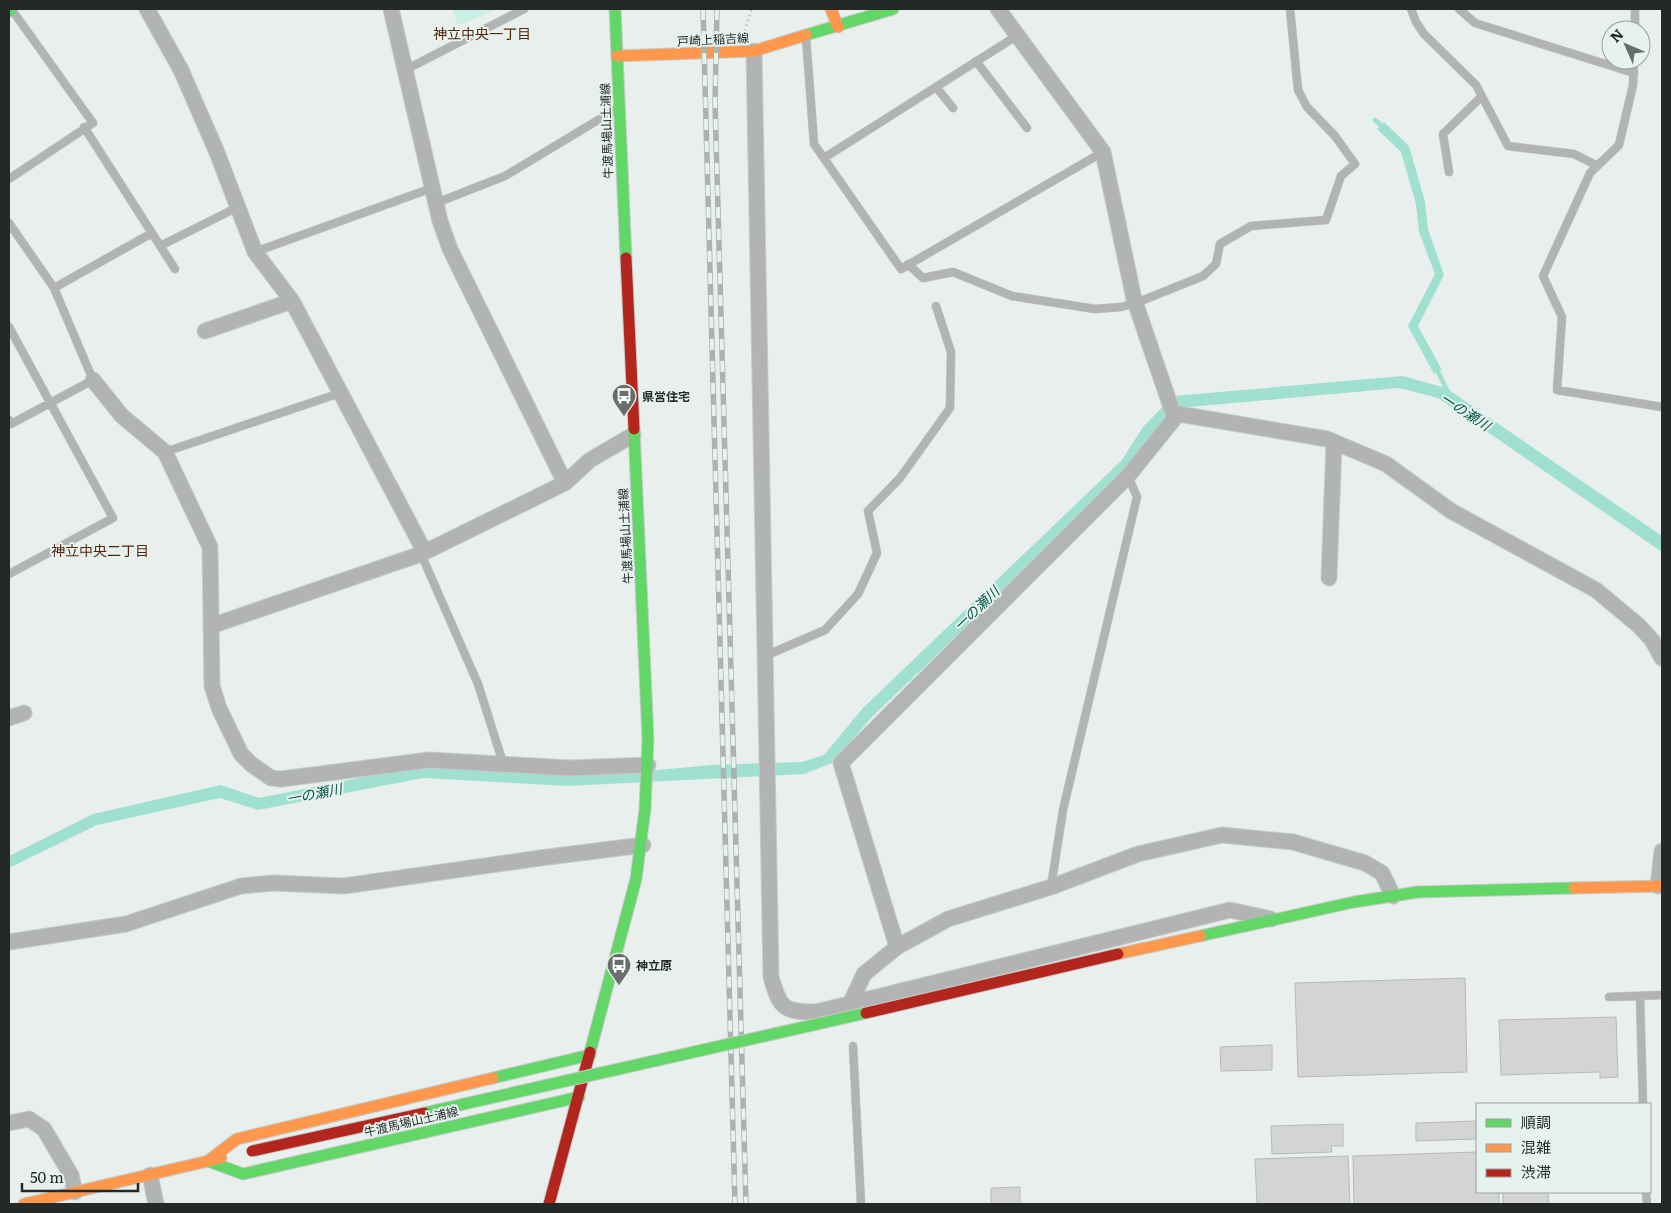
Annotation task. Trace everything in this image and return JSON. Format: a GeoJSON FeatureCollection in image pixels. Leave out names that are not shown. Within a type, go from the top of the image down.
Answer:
{"type":"FeatureCollection","features":[{"type":"Feature","properties":{"kind":"main road","name":"牛渡馬場山土浦線"},"geometry":{"type":"LineString","coordinates":[[208,1161],[243,1174],[579,1097],[643,846],[647,802],[648,765],[614,9]]}},
{"type":"Feature","properties":{"kind":"main road"},"geometry":{"type":"LineString","coordinates":[[831,9],[838,26]]}},
{"type":"Feature","properties":{"kind":"main road","name":"戸崎上稲吉線"},"geometry":{"type":"LineString","coordinates":[[617,56],[754,51],[893,9]]}},
{"type":"Feature","properties":{"kind":"main road"},"geometry":{"type":"LineString","coordinates":[[208,1161],[790,1032],[1028,973],[1354,902],[1418,892],[1660,886]]}},
{"type":"Feature","properties":{"kind":"main road","name":"牛渡馬場山土浦線"},"geometry":{"type":"LineString","coordinates":[[24,1204],[52,1201],[75,1192],[208,1161],[238,1139],[590,1055]]}},
{"type":"Feature","properties":{"kind":"main road"},"geometry":{"type":"LineString","coordinates":[[550,1204],[579,1097]]}},
{"type":"Feature","properties":{"kind":"street"},"geometry":{"type":"LineString","coordinates":[[147,9],[181,70],[216,150],[255,252],[292,301],[421,545],[421,554]]}},
{"type":"Feature","properties":{"kind":"street"},"geometry":{"type":"LineString","coordinates":[[391,9],[434,195],[450,249],[565,482]]}},
{"type":"Feature","properties":{"kind":"street"},"geometry":{"type":"LineString","coordinates":[[998,9],[1102,152],[1136,303],[1173,413],[1334,442],[1386,464],[1451,510],[1596,590],[1638,625],[1652,640],[1662,658]]}},
{"type":"Feature","properties":{"kind":"street"},"geometry":{"type":"LineString","coordinates":[[754,51],[771,977],[778,1000],[792,1012],[816,1012],[1230,910],[1276,920]]}},
{"type":"Feature","properties":{"kind":"street"},"geometry":{"type":"LineString","coordinates":[[205,332],[292,301]]}},
{"type":"Feature","properties":{"kind":"street"},"geometry":{"type":"LineString","coordinates":[[93,380],[122,416],[165,452],[210,547],[212,686],[219,708],[241,754],[251,764],[271,778],[281,779],[429,760],[504,766],[569,768],[648,765]]}},
{"type":"Feature","properties":{"kind":"street"},"geometry":{"type":"LineString","coordinates":[[897,947],[842,763],[1128,476],[1178,414]]}},
{"type":"Feature","properties":{"kind":"street"},"geometry":{"type":"LineString","coordinates":[[211,626],[421,554],[565,482],[590,460],[633,435]]}},
{"type":"Feature","properties":{"kind":"street"},"geometry":{"type":"LineString","coordinates":[[1329,578],[1334,442]]}},
{"type":"Feature","properties":{"kind":"street"},"geometry":{"type":"LineString","coordinates":[[9,718],[24,713]]}},
{"type":"Feature","properties":{"kind":"street"},"geometry":{"type":"LineString","coordinates":[[850,1004],[864,974],[897,947],[948,919],[1051,887],[1138,854],[1222,836],[1293,842],[1365,863],[1382,873],[1393,896]]}},
{"type":"Feature","properties":{"kind":"street"},"geometry":{"type":"LineString","coordinates":[[9,942],[126,924],[241,886],[274,883],[344,886],[540,858],[643,846]]}},
{"type":"Feature","properties":{"kind":"street"},"geometry":{"type":"LineString","coordinates":[[1660,886],[1662,852]]}},
{"type":"Feature","properties":{"kind":"street"},"geometry":{"type":"LineString","coordinates":[[9,1123],[28,1120],[44,1129],[70,1175],[75,1192]]}},
{"type":"Feature","properties":{"kind":"street"},"geometry":{"type":"LineString","coordinates":[[150,1175],[156,1204]]}},
{"type":"Feature","properties":{"kind":"lane"},"geometry":{"type":"LineString","coordinates":[[9,178],[84,127],[93,123],[10,9]]}},
{"type":"Feature","properties":{"kind":"lane"},"geometry":{"type":"LineString","coordinates":[[405,70],[524,9]]}},
{"type":"Feature","properties":{"kind":"lane"},"geometry":{"type":"LineString","coordinates":[[908,264],[923,278],[953,272],[1012,296],[1095,308],[1136,303],[1203,276],[1216,264],[1220,244],[1251,226],[1326,220],[1341,176],[1355,164],[1335,136],[1307,106],[1298,90],[1290,9]]}},
{"type":"Feature","properties":{"kind":"lane"},"geometry":{"type":"LineString","coordinates":[[1411,9],[1416,22],[1424,34],[1476,85],[1508,146],[1574,154],[1596,165]]}},
{"type":"Feature","properties":{"kind":"lane"},"geometry":{"type":"LineString","coordinates":[[1459,9],[1475,23],[1634,73],[1633,85],[1619,144],[1590,173],[1542,276],[1562,317],[1557,390],[1662,407]]}},
{"type":"Feature","properties":{"kind":"lane"},"geometry":{"type":"LineString","coordinates":[[824,158],[1018,35]]}},
{"type":"Feature","properties":{"kind":"lane"},"geometry":{"type":"LineString","coordinates":[[806,36],[814,144],[901,269],[1102,152]]}},
{"type":"Feature","properties":{"kind":"lane"},"geometry":{"type":"LineString","coordinates":[[976,61],[1027,128]]}},
{"type":"Feature","properties":{"kind":"lane"},"geometry":{"type":"LineString","coordinates":[[936,87],[953,108]]}},
{"type":"Feature","properties":{"kind":"lane"},"geometry":{"type":"LineString","coordinates":[[1449,172],[1442,134],[1481,97]]}},
{"type":"Feature","properties":{"kind":"lane"},"geometry":{"type":"LineString","coordinates":[[255,252],[434,195],[505,176],[619,108]]}},
{"type":"Feature","properties":{"kind":"lane"},"geometry":{"type":"LineString","coordinates":[[84,127],[175,269]]}},
{"type":"Feature","properties":{"kind":"lane"},"geometry":{"type":"LineString","coordinates":[[160,246],[238,207]]}},
{"type":"Feature","properties":{"kind":"lane"},"geometry":{"type":"LineString","coordinates":[[9,223],[54,288],[93,380],[11,424],[9,420]]}},
{"type":"Feature","properties":{"kind":"lane"},"geometry":{"type":"LineString","coordinates":[[54,288],[152,233]]}},
{"type":"Feature","properties":{"kind":"lane"},"geometry":{"type":"LineString","coordinates":[[765,656],[825,630],[858,594],[877,553],[868,511],[900,478],[950,408],[951,352],[936,306]]}},
{"type":"Feature","properties":{"kind":"lane"},"geometry":{"type":"LineString","coordinates":[[9,327],[114,518],[9,574]]}},
{"type":"Feature","properties":{"kind":"lane"},"geometry":{"type":"LineString","coordinates":[[165,452],[340,393]]}},
{"type":"Feature","properties":{"kind":"lane"},"geometry":{"type":"LineString","coordinates":[[1051,887],[1063,810],[1137,496],[1128,476]]}},
{"type":"Feature","properties":{"kind":"lane"},"geometry":{"type":"LineString","coordinates":[[421,554],[478,684],[504,766]]}},
{"type":"Feature","properties":{"kind":"lane"},"geometry":{"type":"LineString","coordinates":[[1609,997],[1662,995]]}},
{"type":"Feature","properties":{"kind":"lane"},"geometry":{"type":"LineString","coordinates":[[1640,996],[1643,1103]]}},
{"type":"Feature","properties":{"kind":"lane"},"geometry":{"type":"LineString","coordinates":[[853,1046],[861,1204]]}},
{"type":"Feature","properties":{"kind":"path"},"geometry":{"type":"LineString","coordinates":[[738,53],[752,9]]}},
{"type":"Feature","properties":{"kind":"shaded area"},"geometry":{"type":"Polygon","coordinates":[[[452,9],[492,9],[492,11],[458,26],[452,9]]]}},
{"type":"Feature","properties":{"kind":"water"},"geometry":{"type":"Polygon","coordinates":[[[1384,122],[1409,146],[1425,202],[1428,229],[1444,275],[1418,326],[1442,370],[1434,374],[1408,326],[1435,274],[1419,232],[1416,204],[1401,152],[1377,129],[1384,122]]]}},
{"type":"Feature","properties":{"kind":"water","name":"一の瀬川"},"geometry":{"type":"Polygon","coordinates":[[[1403,376],[1446,388],[1662,536],[1662,552],[1438,398],[1399,388],[1178,408],[1132,467],[872,717],[832,763],[804,774],[568,786],[423,778],[258,810],[220,798],[97,825],[9,868],[9,856],[93,814],[221,785],[259,798],[423,765],[636,772],[712,765],[802,762],[824,755],[863,708],[1122,460],[1143,427],[1173,396],[1403,376]]]}},
{"type":"Feature","properties":{"kind":"building"},"geometry":{"type":"Polygon","coordinates":[[[1465,978],[1467,1072],[1298,1077],[1295,983],[1465,978]]]}},
{"type":"Feature","properties":{"kind":"building"},"geometry":{"type":"Polygon","coordinates":[[[1616,1017],[1618,1077],[1600,1078],[1600,1072],[1501,1075],[1499,1020],[1616,1017]]]}},
{"type":"Feature","properties":{"kind":"building"},"geometry":{"type":"Polygon","coordinates":[[[1272,1045],[1272,1070],[1221,1071],[1220,1047],[1272,1045]]]}},
{"type":"Feature","properties":{"kind":"building"},"geometry":{"type":"Polygon","coordinates":[[[1476,1121],[1476,1139],[1416,1141],[1416,1123],[1476,1121]]]}},
{"type":"Feature","properties":{"kind":"building"},"geometry":{"type":"Polygon","coordinates":[[[1343,1124],[1343,1146],[1331,1146],[1332,1152],[1272,1154],[1271,1126],[1343,1124]]]}},
{"type":"Feature","properties":{"kind":"building"},"geometry":{"type":"Polygon","coordinates":[[[1476,1152],[1476,1193],[1499,1193],[1499,1204],[1354,1204],[1353,1156],[1476,1152]]]}},
{"type":"Feature","properties":{"kind":"building"},"geometry":{"type":"Polygon","coordinates":[[[1348,1156],[1350,1204],[1257,1204],[1255,1159],[1348,1156]]]}},
{"type":"Feature","properties":{"kind":"building"},"geometry":{"type":"Polygon","coordinates":[[[1020,1187],[1020,1204],[991,1204],[991,1188],[1020,1187]]]}},
{"type":"Feature","properties":{"kind":"building"},"geometry":{"type":"Polygon","coordinates":[[[1503,1193],[1548,1193],[1549,1204],[1503,1204],[1503,1193]]]}},
{"type":"Feature","properties":{"kind":"waterway"},"geometry":{"type":"LineString","coordinates":[[1375,120],[1385,129]]}},
{"type":"Feature","properties":{"kind":"waterway","name":"一の瀬川"},"geometry":{"type":"LineString","coordinates":[[1436,368],[1448,392]]}},
{"type":"Feature","properties":{"kind":"railway"},"geometry":{"type":"LineString","coordinates":[[703,9],[735,1204]]}},
{"type":"Feature","properties":{"kind":"railway"},"geometry":{"type":"LineString","coordinates":[[717,9],[715,103],[746,1204]]}},
{"type":"Feature","properties":{"kind":"traffic: fast"},"geometry":{"type":"LineString","coordinates":[[615,9],[626,258]]}},
{"type":"Feature","properties":{"kind":"traffic: fast"},"geometry":{"type":"LineString","coordinates":[[806,35],[893,9]]}},
{"type":"Feature","properties":{"kind":"traffic: fast"},"geometry":{"type":"LineString","coordinates":[[590,1052],[636,879],[645,809],[648,739],[634,429]]}},
{"type":"Feature","properties":{"kind":"traffic: fast"},"geometry":{"type":"LineString","coordinates":[[1200,936],[1354,902],[1418,892],[1574,888]]}},
{"type":"Feature","properties":{"kind":"traffic: fast"},"geometry":{"type":"LineString","coordinates":[[424,1113],[866,1013]]}},
{"type":"Feature","properties":{"kind":"traffic: fast"},"geometry":{"type":"LineString","coordinates":[[493,1078],[590,1055]]}},
{"type":"Feature","properties":{"kind":"traffic: fast"},"geometry":{"type":"LineString","coordinates":[[208,1161],[243,1174],[579,1097]]}},
{"type":"Feature","properties":{"kind":"traffic: slow"},"geometry":{"type":"LineString","coordinates":[[831,9],[838,27]]}},
{"type":"Feature","properties":{"kind":"traffic: slow"},"geometry":{"type":"LineString","coordinates":[[617,56],[754,51],[806,35]]}},
{"type":"Feature","properties":{"kind":"traffic: slow"},"geometry":{"type":"LineString","coordinates":[[1574,888],[1662,886]]}},
{"type":"Feature","properties":{"kind":"traffic: slow"},"geometry":{"type":"LineString","coordinates":[[1118,954],[1200,936]]}},
{"type":"Feature","properties":{"kind":"traffic: slow"},"geometry":{"type":"LineString","coordinates":[[208,1161],[237,1139],[493,1078]]}},
{"type":"Feature","properties":{"kind":"traffic: slow"},"geometry":{"type":"LineString","coordinates":[[24,1204],[221,1158]]}},
{"type":"Feature","properties":{"kind":"traffic: jam"},"geometry":{"type":"LineString","coordinates":[[626,258],[634,429]]}},
{"type":"Feature","properties":{"kind":"traffic: jam"},"geometry":{"type":"LineString","coordinates":[[866,1013],[1118,954]]}},
{"type":"Feature","properties":{"kind":"traffic: jam"},"geometry":{"type":"LineString","coordinates":[[549,1204],[590,1052]]}},
{"type":"Feature","properties":{"kind":"traffic: jam"},"geometry":{"type":"LineString","coordinates":[[252,1151],[424,1113]]}},
{"type":"Feature","properties":{"kind":"place","name":"県営住宅"},"geometry":{"type":"Point","coordinates":[624,417]}},
{"type":"Feature","properties":{"kind":"place","name":"神立原"},"geometry":{"type":"Point","coordinates":[619,986]}},
{"type":"Feature","properties":{"kind":"district","name":"神立中央一丁目"},"geometry":{"type":"Point","coordinates":[482,33]}},
{"type":"Feature","properties":{"kind":"district","name":"神立中央二丁目"},"geometry":{"type":"Point","coordinates":[100,550]}}]}
